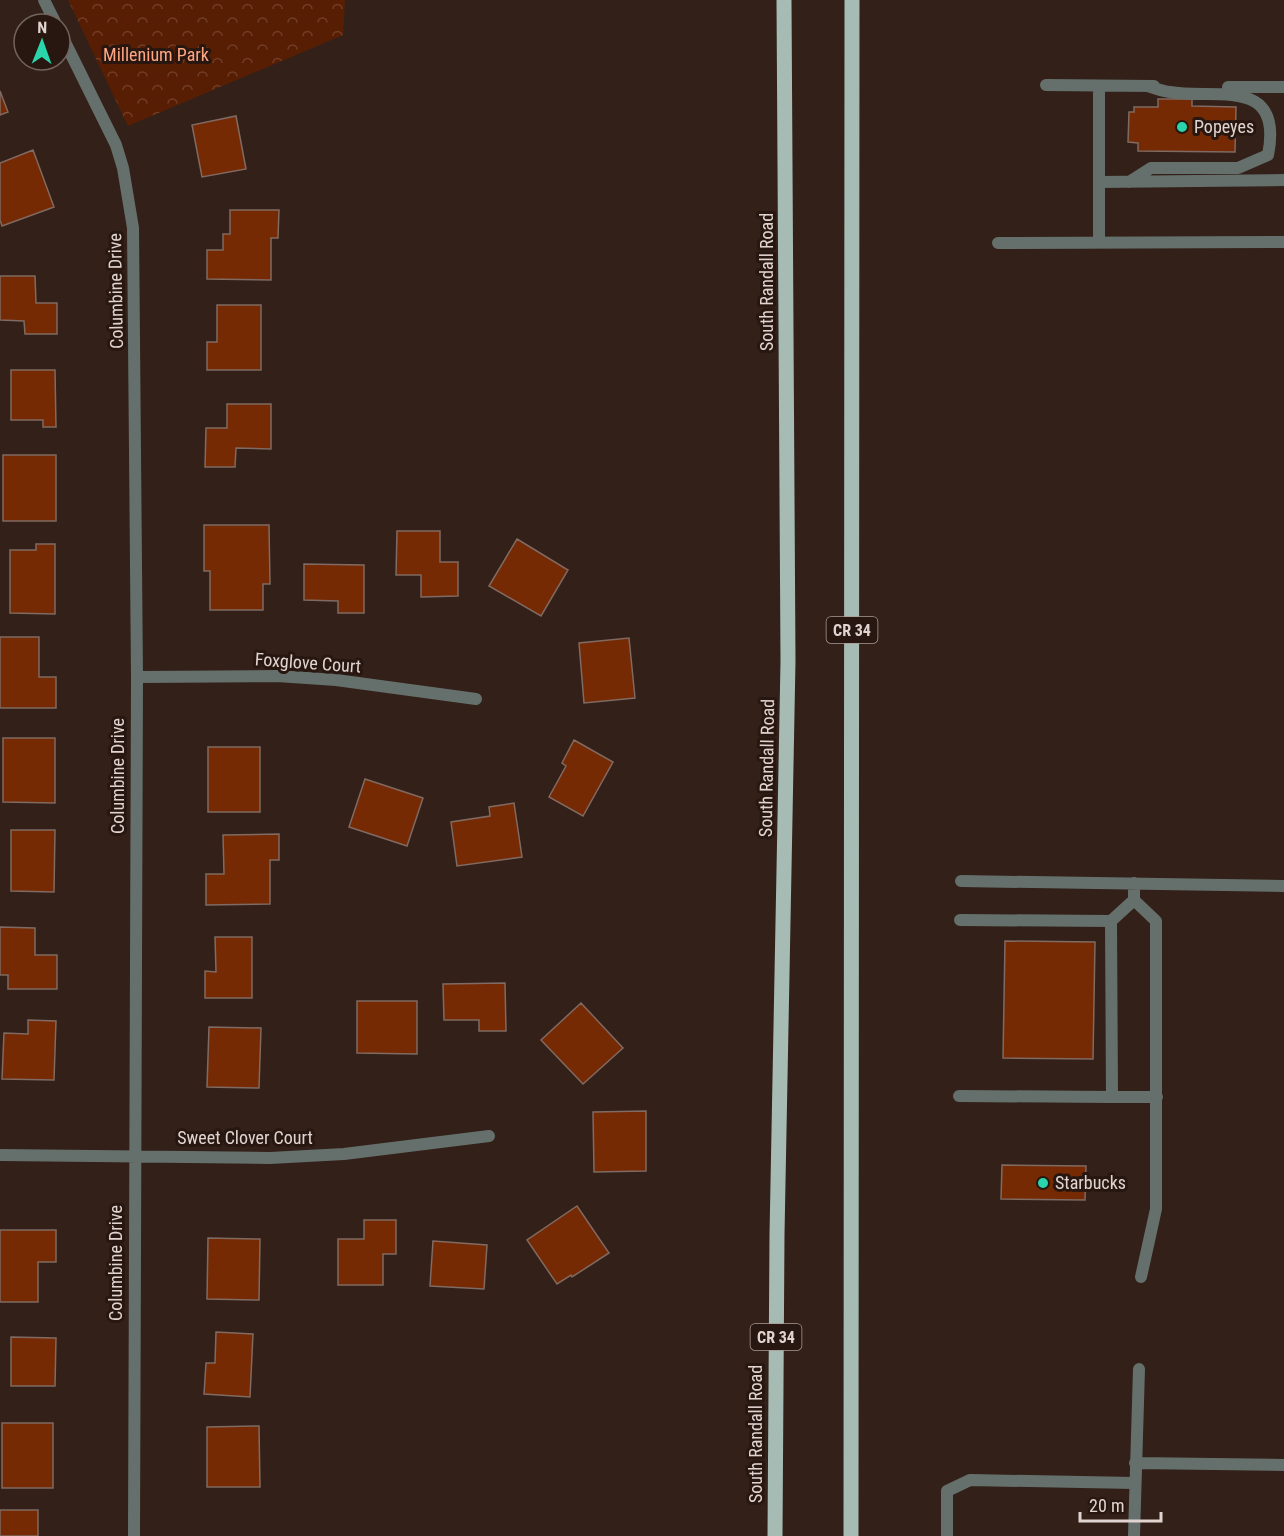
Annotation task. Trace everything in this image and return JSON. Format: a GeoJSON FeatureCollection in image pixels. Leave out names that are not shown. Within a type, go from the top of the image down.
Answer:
{"type":"FeatureCollection","features":[{"type":"Feature","properties":{"kind":"main road","name":"South Randall Road"},"geometry":{"type":"LineString","coordinates":[[775,1536],[777,1224],[788,661],[784,0]]}},
{"type":"Feature","properties":{"kind":"main road","name":"CR 34"},"geometry":{"type":"LineString","coordinates":[[851,1536],[852,0]]}},
{"type":"Feature","properties":{"kind":"street","name":"Columbine Drive"},"geometry":{"type":"LineString","coordinates":[[72,56],[116,145],[123,168],[133,228],[137,676],[134,1536]]}},
{"type":"Feature","properties":{"kind":"street"},"geometry":{"type":"LineString","coordinates":[[1046,85],[1284,87]]}},
{"type":"Feature","properties":{"kind":"street"},"geometry":{"type":"LineString","coordinates":[[1099,86],[1099,242]]}},
{"type":"Feature","properties":{"kind":"street"},"geometry":{"type":"LineString","coordinates":[[1129,182],[1151,168],[1238,168],[1268,155],[1275,137],[1275,118],[1264,103],[1235,93],[1171,93],[1147,86]]}},
{"type":"Feature","properties":{"kind":"street"},"geometry":{"type":"LineString","coordinates":[[1099,182],[1284,180]]}},
{"type":"Feature","properties":{"kind":"street"},"geometry":{"type":"LineString","coordinates":[[998,243],[1284,242]]}},
{"type":"Feature","properties":{"kind":"street","name":"Foxglove Court"},"geometry":{"type":"LineString","coordinates":[[137,676],[277,676],[336,680],[476,699]]}},
{"type":"Feature","properties":{"kind":"street"},"geometry":{"type":"LineString","coordinates":[[961,881],[1284,885]]}},
{"type":"Feature","properties":{"kind":"street"},"geometry":{"type":"LineString","coordinates":[[1134,883],[1134,900],[1156,921],[1156,1209],[1141,1277]]}},
{"type":"Feature","properties":{"kind":"street"},"geometry":{"type":"LineString","coordinates":[[960,920],[1111,921],[1134,900]]}},
{"type":"Feature","properties":{"kind":"street"},"geometry":{"type":"LineString","coordinates":[[1111,921],[1112,1097]]}},
{"type":"Feature","properties":{"kind":"street"},"geometry":{"type":"LineString","coordinates":[[959,1096],[1157,1097]]}},
{"type":"Feature","properties":{"kind":"street","name":"Sweet Clover Court"},"geometry":{"type":"LineString","coordinates":[[0,1155],[270,1158],[344,1154],[489,1136]]}},
{"type":"Feature","properties":{"kind":"street"},"geometry":{"type":"LineString","coordinates":[[1134,1536],[1139,1369]]}},
{"type":"Feature","properties":{"kind":"street"},"geometry":{"type":"LineString","coordinates":[[1135,1463],[1284,1465]]}},
{"type":"Feature","properties":{"kind":"street"},"geometry":{"type":"LineString","coordinates":[[947,1536],[947,1491],[970,1480],[1134,1483]]}},
{"type":"Feature","properties":{"kind":"green space","name":"Millenium Park"},"geometry":{"type":"Polygon","coordinates":[[[68,0],[345,0],[343,35],[128,126],[68,0]]]}},
{"type":"Feature","properties":{"kind":"building"},"geometry":{"type":"Polygon","coordinates":[[[0,91],[8,112],[0,115],[0,91]]]}},
{"type":"Feature","properties":{"kind":"building","name":"Popeyes"},"geometry":{"type":"Polygon","coordinates":[[[1158,99],[1192,99],[1192,106],[1236,107],[1235,152],[1138,151],[1138,143],[1128,142],[1129,112],[1134,112],[1134,107],[1158,107],[1158,99]]]}},
{"type":"Feature","properties":{"kind":"building"},"geometry":{"type":"Polygon","coordinates":[[[236,116],[246,169],[202,177],[192,125],[236,116]]]}},
{"type":"Feature","properties":{"kind":"building"},"geometry":{"type":"Polygon","coordinates":[[[33,150],[54,207],[2,226],[0,220],[0,163],[33,150]]]}},
{"type":"Feature","properties":{"kind":"building"},"geometry":{"type":"Polygon","coordinates":[[[230,210],[279,210],[278,238],[271,238],[271,280],[207,279],[207,250],[223,250],[223,234],[230,234],[230,210]]]}},
{"type":"Feature","properties":{"kind":"building"},"geometry":{"type":"Polygon","coordinates":[[[0,276],[35,276],[36,303],[57,303],[57,334],[25,334],[24,321],[0,320],[0,276]]]}},
{"type":"Feature","properties":{"kind":"building"},"geometry":{"type":"Polygon","coordinates":[[[217,305],[261,305],[261,370],[207,370],[207,342],[217,342],[217,305]]]}},
{"type":"Feature","properties":{"kind":"building"},"geometry":{"type":"Polygon","coordinates":[[[11,370],[55,370],[56,427],[43,427],[43,420],[11,420],[11,370]]]}},
{"type":"Feature","properties":{"kind":"building"},"geometry":{"type":"Polygon","coordinates":[[[227,404],[271,404],[271,449],[236,448],[235,467],[205,467],[206,428],[227,428],[227,404]]]}},
{"type":"Feature","properties":{"kind":"building"},"geometry":{"type":"Polygon","coordinates":[[[3,455],[56,455],[56,521],[3,521],[3,455]]]}},
{"type":"Feature","properties":{"kind":"building"},"geometry":{"type":"Polygon","coordinates":[[[204,525],[269,525],[270,584],[263,584],[263,610],[210,610],[210,571],[204,571],[204,525]]]}},
{"type":"Feature","properties":{"kind":"building"},"geometry":{"type":"Polygon","coordinates":[[[397,531],[440,531],[440,562],[458,562],[458,596],[421,597],[421,575],[396,575],[397,531]]]}},
{"type":"Feature","properties":{"kind":"building"},"geometry":{"type":"Polygon","coordinates":[[[517,539],[568,570],[541,616],[489,586],[517,539]]]}},
{"type":"Feature","properties":{"kind":"building"},"geometry":{"type":"Polygon","coordinates":[[[36,544],[55,544],[55,614],[10,613],[10,550],[36,550],[36,544]]]}},
{"type":"Feature","properties":{"kind":"building"},"geometry":{"type":"Polygon","coordinates":[[[304,564],[364,565],[364,613],[338,613],[338,601],[304,600],[304,564]]]}},
{"type":"Feature","properties":{"kind":"building"},"geometry":{"type":"Polygon","coordinates":[[[0,637],[39,637],[39,677],[56,677],[56,708],[0,708],[0,637]]]}},
{"type":"Feature","properties":{"kind":"building"},"geometry":{"type":"Polygon","coordinates":[[[629,638],[635,698],[584,703],[579,643],[629,638]]]}},
{"type":"Feature","properties":{"kind":"building"},"geometry":{"type":"Polygon","coordinates":[[[3,738],[55,738],[55,803],[3,802],[3,738]]]}},
{"type":"Feature","properties":{"kind":"building"},"geometry":{"type":"Polygon","coordinates":[[[574,740],[613,762],[583,816],[549,797],[566,766],[562,763],[574,740]]]}},
{"type":"Feature","properties":{"kind":"building"},"geometry":{"type":"Polygon","coordinates":[[[208,747],[260,747],[260,812],[208,812],[208,747]]]}},
{"type":"Feature","properties":{"kind":"building"},"geometry":{"type":"Polygon","coordinates":[[[365,779],[423,798],[407,846],[349,827],[365,779]]]}},
{"type":"Feature","properties":{"kind":"building"},"geometry":{"type":"Polygon","coordinates":[[[514,803],[522,857],[457,866],[451,822],[490,816],[489,807],[514,803]]]}},
{"type":"Feature","properties":{"kind":"building"},"geometry":{"type":"Polygon","coordinates":[[[11,830],[55,830],[54,892],[11,891],[11,830]]]}},
{"type":"Feature","properties":{"kind":"building"},"geometry":{"type":"Polygon","coordinates":[[[279,834],[279,860],[270,860],[270,904],[206,905],[206,874],[224,874],[223,835],[279,834]]]}},
{"type":"Feature","properties":{"kind":"building"},"geometry":{"type":"Polygon","coordinates":[[[0,927],[35,928],[35,955],[57,955],[57,989],[8,989],[8,975],[0,975],[0,927]]]}},
{"type":"Feature","properties":{"kind":"building"},"geometry":{"type":"Polygon","coordinates":[[[215,937],[252,937],[252,998],[205,998],[205,971],[216,972],[215,937]]]}},
{"type":"Feature","properties":{"kind":"building"},"geometry":{"type":"Polygon","coordinates":[[[1005,941],[1095,942],[1093,1059],[1003,1058],[1005,941]]]}},
{"type":"Feature","properties":{"kind":"building"},"geometry":{"type":"Polygon","coordinates":[[[505,983],[506,1031],[479,1031],[479,1020],[444,1020],[443,984],[505,983]]]}},
{"type":"Feature","properties":{"kind":"building"},"geometry":{"type":"Polygon","coordinates":[[[357,1001],[417,1001],[417,1054],[357,1053],[357,1001]]]}},
{"type":"Feature","properties":{"kind":"building"},"geometry":{"type":"Polygon","coordinates":[[[581,1003],[623,1048],[583,1084],[541,1040],[581,1003]]]}},
{"type":"Feature","properties":{"kind":"building"},"geometry":{"type":"Polygon","coordinates":[[[28,1020],[56,1021],[54,1080],[2,1079],[4,1033],[28,1034],[28,1020]]]}},
{"type":"Feature","properties":{"kind":"building"},"geometry":{"type":"Polygon","coordinates":[[[209,1027],[261,1028],[259,1088],[207,1087],[209,1027]]]}},
{"type":"Feature","properties":{"kind":"building"},"geometry":{"type":"Polygon","coordinates":[[[646,1111],[646,1171],[594,1172],[593,1112],[646,1111]]]}},
{"type":"Feature","properties":{"kind":"building","name":"Starbucks"},"geometry":{"type":"Polygon","coordinates":[[[1002,1165],[1086,1166],[1085,1200],[1001,1199],[1002,1165]]]}},
{"type":"Feature","properties":{"kind":"building"},"geometry":{"type":"Polygon","coordinates":[[[577,1206],[609,1253],[557,1284],[527,1240],[577,1206]]]}},
{"type":"Feature","properties":{"kind":"building"},"geometry":{"type":"Polygon","coordinates":[[[364,1220],[396,1220],[396,1254],[383,1254],[383,1285],[338,1285],[338,1239],[364,1239],[364,1220]]]}},
{"type":"Feature","properties":{"kind":"building"},"geometry":{"type":"Polygon","coordinates":[[[0,1230],[56,1230],[56,1262],[38,1262],[38,1302],[0,1302],[0,1230]]]}},
{"type":"Feature","properties":{"kind":"building"},"geometry":{"type":"Polygon","coordinates":[[[208,1238],[260,1239],[259,1300],[207,1299],[208,1238]]]}},
{"type":"Feature","properties":{"kind":"building"},"geometry":{"type":"Polygon","coordinates":[[[433,1241],[487,1245],[484,1289],[430,1286],[433,1241]]]}},
{"type":"Feature","properties":{"kind":"building"},"geometry":{"type":"Polygon","coordinates":[[[216,1332],[253,1334],[250,1397],[204,1394],[206,1363],[215,1363],[216,1332]]]}},
{"type":"Feature","properties":{"kind":"building"},"geometry":{"type":"Polygon","coordinates":[[[11,1337],[56,1338],[55,1386],[11,1386],[11,1337]]]}},
{"type":"Feature","properties":{"kind":"building"},"geometry":{"type":"Polygon","coordinates":[[[2,1423],[53,1423],[53,1488],[2,1488],[2,1423]]]}},
{"type":"Feature","properties":{"kind":"building"},"geometry":{"type":"Polygon","coordinates":[[[259,1426],[260,1487],[207,1487],[207,1427],[259,1426]]]}},
{"type":"Feature","properties":{"kind":"building"},"geometry":{"type":"Polygon","coordinates":[[[0,1510],[38,1510],[38,1536],[0,1536],[0,1510]]]}},
{"type":"Feature","properties":{"kind":"place","name":"Popeyes"},"geometry":{"type":"Point","coordinates":[1182,127]}},
{"type":"Feature","properties":{"kind":"place","name":"Starbucks"},"geometry":{"type":"Point","coordinates":[1043,1183]}}]}
